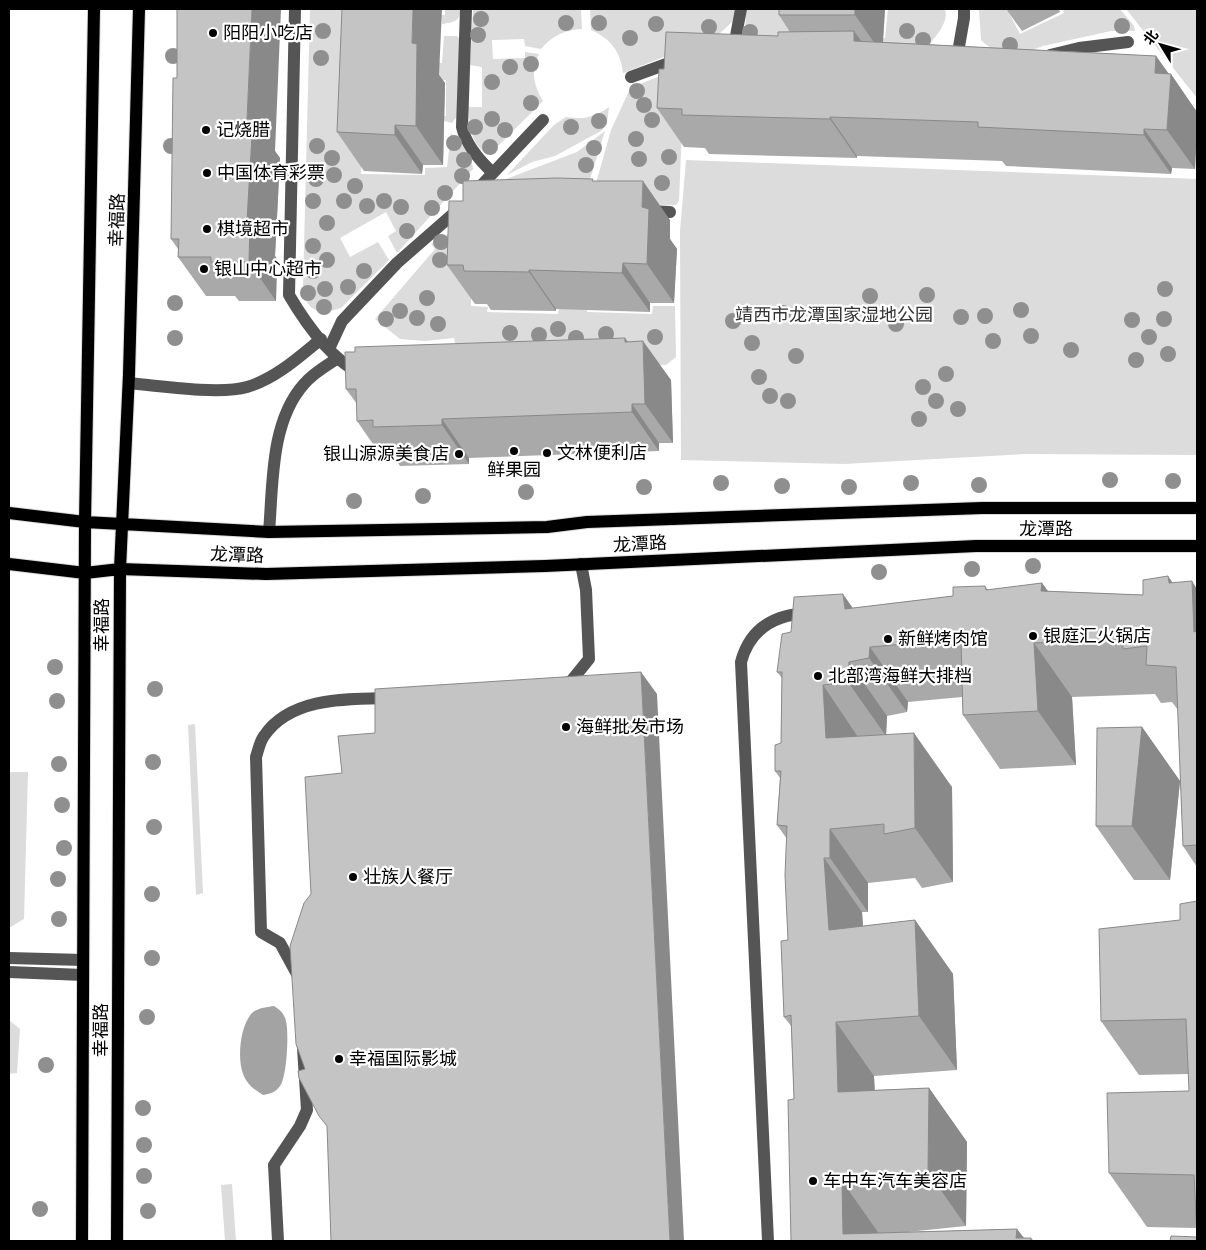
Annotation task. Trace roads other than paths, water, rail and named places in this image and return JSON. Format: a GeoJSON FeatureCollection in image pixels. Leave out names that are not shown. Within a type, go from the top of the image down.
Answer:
{"type":"FeatureCollection","features":[{"type":"Feature","properties":{"kind":"main road","name":"幸福路"},"geometry":{"type":"LineString","coordinates":[[82,1241],[85,522],[94,9]]}},
{"type":"Feature","properties":{"kind":"main road","name":"幸福路"},"geometry":{"type":"LineString","coordinates":[[117,1241],[120,569],[129,383],[139,9]]}},
{"type":"Feature","properties":{"kind":"main road","name":"龙潭路"},"geometry":{"type":"LineString","coordinates":[[9,513],[123,525],[269,532],[547,527],[606,521],[982,508],[1197,508]]}},
{"type":"Feature","properties":{"kind":"main road","name":"龙潭路"},"geometry":{"type":"LineString","coordinates":[[9,564],[85,573],[120,569],[266,574],[582,564],[976,546],[1197,546]]}},
{"type":"Feature","properties":{"kind":"street"},"geometry":{"type":"LineString","coordinates":[[295,9],[289,294],[309,327],[347,367],[371,377]]}},
{"type":"Feature","properties":{"kind":"street"},"geometry":{"type":"LineString","coordinates":[[466,9],[462,127],[464,137],[470,146],[482,163],[493,173]]}},
{"type":"Feature","properties":{"kind":"street"},"geometry":{"type":"LineString","coordinates":[[741,9],[729,42],[742,59],[747,61]]}},
{"type":"Feature","properties":{"kind":"street"},"geometry":{"type":"LineString","coordinates":[[942,60],[962,59],[964,9]]}},
{"type":"Feature","properties":{"kind":"street"},"geometry":{"type":"LineString","coordinates":[[1037,60],[1079,48],[1128,42]]}},
{"type":"Feature","properties":{"kind":"street"},"geometry":{"type":"LineString","coordinates":[[631,77],[694,53]]}},
{"type":"Feature","properties":{"kind":"street"},"geometry":{"type":"LineString","coordinates":[[269,532],[274,468],[286,416],[295,396],[316,372],[342,321],[397,263],[454,213],[543,120]]}},
{"type":"Feature","properties":{"kind":"street"},"geometry":{"type":"LineString","coordinates":[[632,211],[670,212]]}},
{"type":"Feature","properties":{"kind":"street"},"geometry":{"type":"LineString","coordinates":[[454,213],[473,212]]}},
{"type":"Feature","properties":{"kind":"street"},"geometry":{"type":"LineString","coordinates":[[129,383],[230,390],[248,387],[329,348]]}},
{"type":"Feature","properties":{"kind":"street"},"geometry":{"type":"LineString","coordinates":[[552,690],[559,689],[572,680],[588,659],[586,590],[582,564]]}},
{"type":"Feature","properties":{"kind":"street"},"geometry":{"type":"LineString","coordinates":[[768,1241],[741,662],[745,646],[756,632],[773,620],[797,614],[826,613]]}},
{"type":"Feature","properties":{"kind":"street"},"geometry":{"type":"LineString","coordinates":[[299,993],[298,974],[280,943],[261,932],[256,757],[263,736],[291,712],[318,704],[342,699],[401,698]]}},
{"type":"Feature","properties":{"kind":"street"},"geometry":{"type":"LineString","coordinates":[[9,958],[83,960]]}},
{"type":"Feature","properties":{"kind":"street"},"geometry":{"type":"LineString","coordinates":[[9,972],[83,975]]}},
{"type":"Feature","properties":{"kind":"street"},"geometry":{"type":"LineString","coordinates":[[278,1241],[274,1165],[300,1126],[307,1110],[302,1032]]}},
{"type":"Feature","properties":{"kind":"place","name":"阳阳小吃店"},"geometry":{"type":"Point","coordinates":[213,33]}},
{"type":"Feature","properties":{"kind":"place","name":"记烧腊"},"geometry":{"type":"Point","coordinates":[206,130]}},
{"type":"Feature","properties":{"kind":"place","name":"中国体育彩票"},"geometry":{"type":"Point","coordinates":[207,173]}},
{"type":"Feature","properties":{"kind":"place","name":"棋境超市"},"geometry":{"type":"Point","coordinates":[207,229]}},
{"type":"Feature","properties":{"kind":"place","name":"银山中心超市"},"geometry":{"type":"Point","coordinates":[204,269]}},
{"type":"Feature","properties":{"kind":"place","name":"鲜果园"},"geometry":{"type":"Point","coordinates":[514,451]}},
{"type":"Feature","properties":{"kind":"place","name":"文林便利店"},"geometry":{"type":"Point","coordinates":[547,453]}},
{"type":"Feature","properties":{"kind":"place","name":"银山源源美食店"},"geometry":{"type":"Point","coordinates":[459,454]}},
{"type":"Feature","properties":{"kind":"place","name":"银庭汇火锅店"},"geometry":{"type":"Point","coordinates":[1033,636]}},
{"type":"Feature","properties":{"kind":"place","name":"新鲜烤肉馆"},"geometry":{"type":"Point","coordinates":[888,639]}},
{"type":"Feature","properties":{"kind":"place","name":"北部湾海鲜大排档"},"geometry":{"type":"Point","coordinates":[818,676]}},
{"type":"Feature","properties":{"kind":"place","name":"海鲜批发市场"},"geometry":{"type":"Point","coordinates":[566,727]}},
{"type":"Feature","properties":{"kind":"place","name":"壮族人餐厅"},"geometry":{"type":"Point","coordinates":[353,877]}},
{"type":"Feature","properties":{"kind":"place","name":"幸福国际影城"},"geometry":{"type":"Point","coordinates":[339,1059]}},
{"type":"Feature","properties":{"kind":"place","name":"车中车汽车美容店"},"geometry":{"type":"Point","coordinates":[813,1181]}},
{"type":"Feature","properties":{"kind":"park label","name":"靖西市龙潭国家湿地公园"},"geometry":{"type":"Point","coordinates":[834,315]}}]}
